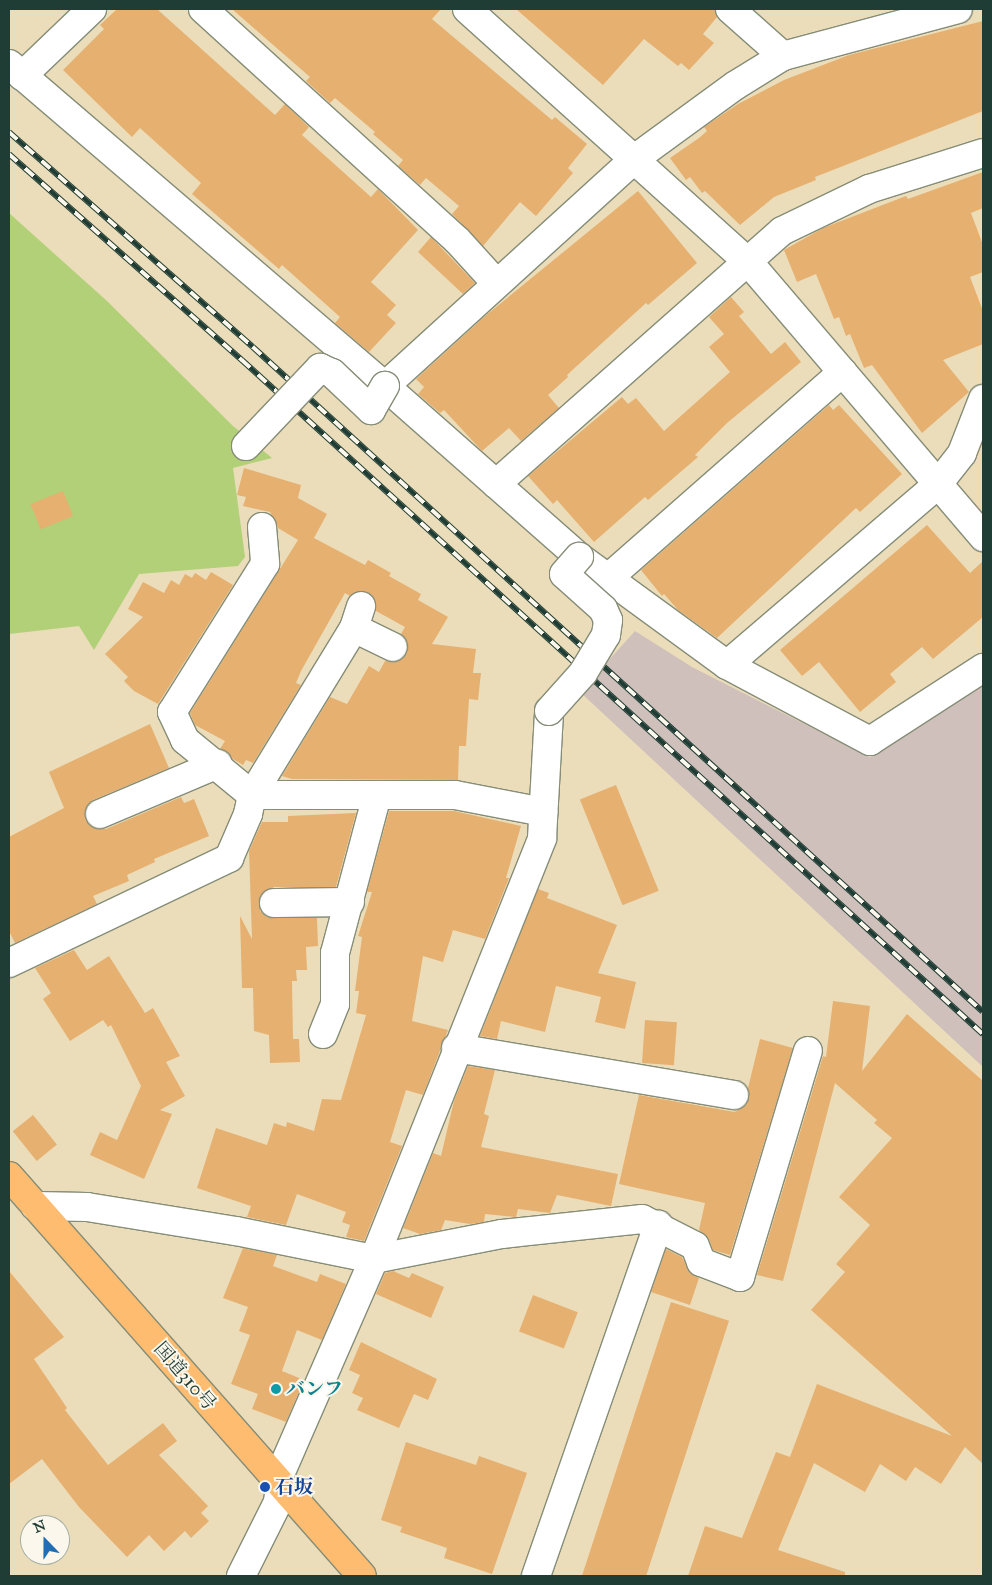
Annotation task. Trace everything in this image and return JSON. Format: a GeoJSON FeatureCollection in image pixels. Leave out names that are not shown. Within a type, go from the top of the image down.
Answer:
{"type":"FeatureCollection","features":[{"type":"Feature","properties":{"kind":"highway","name":"国道310号"},"geometry":{"type":"LineString","coordinates":[[18,1192],[362,1576]]}},
{"type":"Feature","properties":{"kind":"street"},"geometry":{"type":"LineString","coordinates":[[92,9],[15,70],[385,386],[606,580],[726,666],[870,741],[983,668]]}},
{"type":"Feature","properties":{"kind":"street"},"geometry":{"type":"LineString","coordinates":[[203,9],[457,240],[496,283]]}},
{"type":"Feature","properties":{"kind":"street"},"geometry":{"type":"LineString","coordinates":[[467,9],[746,260],[983,537]]}},
{"type":"Feature","properties":{"kind":"street"},"geometry":{"type":"LineString","coordinates":[[730,9],[783,56]]}},
{"type":"Feature","properties":{"kind":"street"},"geometry":{"type":"LineString","coordinates":[[246,446],[320,368],[332,373],[371,410],[385,386],[633,160],[736,85],[783,56],[958,9]]}},
{"type":"Feature","properties":{"kind":"street"},"geometry":{"type":"LineString","coordinates":[[496,484],[746,260],[782,231],[869,189],[983,153]]}},
{"type":"Feature","properties":{"kind":"street"},"geometry":{"type":"LineString","coordinates":[[606,580],[843,372]]}},
{"type":"Feature","properties":{"kind":"street"},"geometry":{"type":"LineString","coordinates":[[726,666],[938,484],[962,452],[983,400]]}},
{"type":"Feature","properties":{"kind":"street"},"geometry":{"type":"LineString","coordinates":[[262,527],[265,564],[172,712],[186,740],[218,764],[252,795],[455,795],[543,812]]}},
{"type":"Feature","properties":{"kind":"street"},"geometry":{"type":"LineString","coordinates":[[241,1576],[278,1502],[278,1483],[374,1260],[456,1048],[542,838],[550,711],[583,673],[606,635],[608,620],[603,609],[564,574],[579,557]]}},
{"type":"Feature","properties":{"kind":"street"},"geometry":{"type":"LineString","coordinates":[[9,963],[228,858],[248,814],[252,795],[357,617],[393,647]]}},
{"type":"Feature","properties":{"kind":"street"},"geometry":{"type":"LineString","coordinates":[[100,814],[218,764]]}},
{"type":"Feature","properties":{"kind":"street"},"geometry":{"type":"LineString","coordinates":[[323,1034],[335,1004],[335,952],[350,902],[377,794]]}},
{"type":"Feature","properties":{"kind":"street"},"geometry":{"type":"LineString","coordinates":[[274,903],[350,902]]}},
{"type":"Feature","properties":{"kind":"street"},"geometry":{"type":"LineString","coordinates":[[456,1048],[734,1096]]}},
{"type":"Feature","properties":{"kind":"street"},"geometry":{"type":"LineString","coordinates":[[18,1192],[87,1207],[236,1231],[374,1260],[502,1234],[642,1220],[658,1225],[695,1246],[701,1262],[740,1276],[808,1051]]}},
{"type":"Feature","properties":{"kind":"street"},"geometry":{"type":"LineString","coordinates":[[536,1576],[658,1225]]}},
{"type":"Feature","properties":{"kind":"shaded area"},"geometry":{"type":"Polygon","coordinates":[[[635,631],[692,667],[870,757],[983,684],[983,1067],[580,692],[635,631]]]}},
{"type":"Feature","properties":{"kind":"green space"},"geometry":{"type":"Polygon","coordinates":[[[9,213],[107,301],[233,426],[272,458],[233,468],[245,557],[238,566],[139,574],[94,650],[79,626],[9,634],[9,213]]]}},
{"type":"Feature","properties":{"kind":"building"},"geometry":{"type":"Polygon","coordinates":[[[117,9],[157,9],[275,115],[285,104],[309,127],[302,135],[371,197],[378,189],[418,230],[371,282],[396,305],[387,315],[396,323],[369,352],[335,323],[340,317],[282,265],[279,269],[192,194],[201,183],[140,128],[132,137],[63,70],[104,29],[100,25],[117,9]]]}},
{"type":"Feature","properties":{"kind":"building"},"geometry":{"type":"Polygon","coordinates":[[[232,9],[441,9],[432,19],[552,120],[555,117],[587,144],[568,168],[573,173],[536,216],[520,202],[483,246],[452,214],[459,206],[426,178],[420,185],[398,166],[403,160],[373,134],[375,132],[335,98],[330,103],[306,81],[310,77],[232,9]]]}},
{"type":"Feature","properties":{"kind":"building"},"geometry":{"type":"Polygon","coordinates":[[[516,9],[715,9],[717,17],[703,34],[714,43],[689,70],[681,63],[678,66],[644,39],[603,85],[516,9]]]}},
{"type":"Feature","properties":{"kind":"building"},"geometry":{"type":"Polygon","coordinates":[[[983,21],[983,111],[815,177],[816,180],[774,197],[740,225],[705,191],[702,193],[690,177],[686,180],[670,158],[707,131],[704,127],[738,104],[784,80],[849,55],[983,21]]]}},
{"type":"Feature","properties":{"kind":"building"},"geometry":{"type":"Polygon","coordinates":[[[983,172],[983,208],[971,213],[983,245],[983,272],[970,277],[983,311],[983,344],[943,360],[969,392],[922,433],[872,365],[864,368],[850,334],[846,336],[839,317],[834,319],[816,274],[797,282],[784,250],[823,228],[906,196],[908,199],[983,172]]]}},
{"type":"Feature","properties":{"kind":"building"},"geometry":{"type":"Polygon","coordinates":[[[638,191],[697,263],[648,305],[646,303],[567,375],[568,377],[548,395],[559,408],[521,441],[509,428],[482,451],[444,410],[440,413],[418,394],[424,387],[416,379],[484,317],[638,191]]]}},
{"type":"Feature","properties":{"kind":"building"},"geometry":{"type":"Polygon","coordinates":[[[431,237],[475,283],[463,294],[418,252],[431,237]]]}},
{"type":"Feature","properties":{"kind":"building"},"geometry":{"type":"Polygon","coordinates":[[[731,297],[744,312],[739,316],[771,354],[785,342],[801,362],[727,423],[695,455],[698,457],[648,500],[645,497],[594,542],[557,500],[553,504],[528,476],[622,397],[628,404],[636,398],[664,431],[730,372],[709,347],[724,334],[709,317],[731,297]]]}},
{"type":"Feature","properties":{"kind":"building"},"geometry":{"type":"Polygon","coordinates":[[[829,405],[833,410],[839,405],[902,474],[860,512],[856,508],[717,638],[678,610],[664,594],[662,596],[641,570],[829,405]]]}},
{"type":"Feature","properties":{"kind":"building"},"geometry":{"type":"Polygon","coordinates":[[[244,468],[301,485],[298,498],[327,514],[314,538],[365,565],[368,560],[391,573],[389,576],[421,594],[418,600],[448,617],[432,644],[476,649],[473,673],[481,673],[478,700],[469,699],[466,746],[459,746],[458,780],[292,779],[282,776],[330,697],[347,704],[369,666],[379,672],[385,661],[395,662],[407,653],[408,645],[401,634],[405,627],[376,611],[373,596],[365,591],[350,596],[345,593],[301,671],[296,683],[301,685],[253,763],[246,760],[243,765],[233,759],[220,749],[225,741],[195,725],[190,713],[298,540],[278,528],[270,512],[243,506],[246,497],[237,495],[244,468]]]}},
{"type":"Feature","properties":{"kind":"building"},"geometry":{"type":"Polygon","coordinates":[[[63,491],[73,516],[41,529],[31,504],[63,491]]]}},
{"type":"Feature","properties":{"kind":"building"},"geometry":{"type":"Polygon","coordinates":[[[927,525],[970,573],[983,561],[983,617],[933,659],[922,647],[890,674],[896,682],[860,712],[819,662],[802,676],[780,650],[927,525]]]}},
{"type":"Feature","properties":{"kind":"building"},"geometry":{"type":"Polygon","coordinates":[[[211,572],[233,585],[158,704],[134,691],[124,681],[128,677],[105,654],[143,617],[128,609],[143,582],[164,593],[171,580],[179,585],[185,574],[192,578],[195,573],[206,580],[211,572]]]}},
{"type":"Feature","properties":{"kind":"building"},"geometry":{"type":"Polygon","coordinates":[[[150,724],[169,768],[93,800],[85,812],[86,821],[98,829],[106,829],[181,797],[184,803],[194,799],[209,836],[154,859],[155,862],[127,875],[129,881],[93,896],[97,904],[15,943],[9,931],[9,837],[64,808],[49,772],[150,724]]]}},
{"type":"Feature","properties":{"kind":"building"},"geometry":{"type":"Polygon","coordinates":[[[616,785],[659,891],[623,905],[580,800],[616,785]]]}},
{"type":"Feature","properties":{"kind":"building"},"geometry":{"type":"Polygon","coordinates":[[[389,811],[454,811],[521,826],[506,878],[509,878],[485,939],[453,930],[443,962],[423,956],[412,1021],[448,1030],[423,1095],[406,1090],[390,1142],[402,1146],[364,1241],[346,1237],[350,1225],[342,1222],[346,1212],[297,1194],[286,1225],[247,1217],[251,1206],[197,1188],[216,1128],[267,1145],[274,1123],[286,1127],[287,1122],[314,1131],[322,1099],[341,1100],[366,1015],[356,1013],[359,991],[355,991],[362,937],[358,936],[372,892],[367,892],[389,811]]]}},
{"type":"Feature","properties":{"kind":"building"},"geometry":{"type":"Polygon","coordinates":[[[356,813],[336,887],[274,887],[260,896],[260,911],[267,917],[317,918],[318,946],[306,947],[307,970],[296,970],[297,981],[292,981],[293,1039],[299,1039],[300,1062],[270,1063],[269,1035],[254,1031],[253,988],[242,988],[240,916],[252,939],[249,851],[262,822],[288,822],[288,816],[356,813]]]}},
{"type":"Feature","properties":{"kind":"building"},"geometry":{"type":"Polygon","coordinates":[[[538,889],[549,893],[547,898],[617,925],[598,973],[636,982],[625,1029],[595,1022],[601,997],[556,986],[545,1032],[501,1021],[497,1039],[480,1036],[538,889]]]}},
{"type":"Feature","properties":{"kind":"building"},"geometry":{"type":"Polygon","coordinates":[[[74,950],[87,970],[109,956],[145,1013],[153,1008],[180,1056],[166,1062],[185,1096],[160,1110],[172,1114],[144,1179],[90,1155],[100,1132],[117,1140],[141,1086],[111,1025],[108,1027],[103,1020],[70,1041],[43,999],[51,993],[35,968],[74,950]]]}},
{"type":"Feature","properties":{"kind":"building"},"geometry":{"type":"Polygon","coordinates":[[[833,1001],[870,1006],[862,1071],[907,1014],[983,1081],[983,1464],[965,1447],[941,1484],[915,1467],[906,1481],[880,1464],[865,1492],[814,1463],[778,1550],[845,1572],[845,1576],[688,1576],[705,1526],[742,1538],[776,1452],[790,1457],[817,1384],[952,1436],[811,1310],[845,1272],[836,1264],[870,1225],[839,1197],[892,1138],[874,1123],[877,1120],[835,1083],[783,1281],[757,1275],[823,1056],[826,1057],[833,1001]]]}},
{"type":"Feature","properties":{"kind":"building"},"geometry":{"type":"Polygon","coordinates":[[[645,1020],[677,1022],[674,1065],[642,1063],[645,1020]]]}},
{"type":"Feature","properties":{"kind":"building"},"geometry":{"type":"Polygon","coordinates":[[[760,1039],[793,1048],[730,1255],[713,1250],[709,1240],[699,1230],[705,1203],[619,1184],[639,1095],[735,1112],[746,1105],[749,1098],[748,1088],[760,1039]]]}},
{"type":"Feature","properties":{"kind":"building"},"geometry":{"type":"Polygon","coordinates":[[[468,1066],[495,1070],[484,1114],[489,1116],[481,1147],[618,1174],[611,1206],[557,1195],[550,1213],[518,1209],[516,1217],[485,1214],[484,1222],[470,1224],[445,1220],[441,1230],[420,1234],[403,1228],[433,1153],[441,1156],[454,1101],[468,1066]]]}},
{"type":"Feature","properties":{"kind":"building"},"geometry":{"type":"Polygon","coordinates":[[[33,1115],[57,1145],[37,1161],[13,1131],[33,1115]]]}},
{"type":"Feature","properties":{"kind":"building"},"geometry":{"type":"Polygon","coordinates":[[[243,1248],[277,1255],[273,1266],[317,1282],[320,1274],[346,1284],[322,1340],[297,1330],[282,1371],[304,1380],[286,1422],[252,1409],[258,1394],[231,1384],[250,1335],[239,1331],[248,1307],[223,1298],[243,1248]]]}},
{"type":"Feature","properties":{"kind":"building"},"geometry":{"type":"Polygon","coordinates":[[[666,1249],[682,1257],[690,1273],[699,1278],[690,1305],[651,1292],[666,1249]]]}},
{"type":"Feature","properties":{"kind":"building"},"geometry":{"type":"Polygon","coordinates":[[[9,1271],[64,1337],[34,1359],[67,1408],[65,1410],[108,1465],[163,1423],[177,1441],[159,1455],[208,1506],[201,1513],[209,1521],[191,1538],[185,1531],[164,1551],[149,1535],[127,1557],[79,1507],[42,1459],[9,1484],[9,1271]]]}},
{"type":"Feature","properties":{"kind":"building"},"geometry":{"type":"Polygon","coordinates":[[[393,1271],[409,1278],[412,1273],[444,1287],[431,1318],[376,1294],[385,1273],[393,1271]]]}},
{"type":"Feature","properties":{"kind":"building"},"geometry":{"type":"Polygon","coordinates":[[[533,1295],[578,1312],[564,1349],[519,1331],[533,1295]]]}},
{"type":"Feature","properties":{"kind":"building"},"geometry":{"type":"Polygon","coordinates":[[[671,1302],[729,1321],[646,1576],[582,1576],[671,1302]]]}},
{"type":"Feature","properties":{"kind":"building"},"geometry":{"type":"Polygon","coordinates":[[[361,1342],[437,1379],[428,1400],[414,1394],[399,1428],[357,1410],[363,1398],[352,1393],[360,1375],[349,1370],[361,1342]]]}},
{"type":"Feature","properties":{"kind":"building"},"geometry":{"type":"Polygon","coordinates":[[[406,1442],[476,1465],[479,1456],[527,1473],[492,1574],[444,1558],[447,1548],[400,1532],[402,1527],[381,1520],[406,1442]]]}},
{"type":"Feature","properties":{"kind":"railway"},"geometry":{"type":"LineString","coordinates":[[9,132],[253,347],[983,1012]]}},
{"type":"Feature","properties":{"kind":"railway"},"geometry":{"type":"LineString","coordinates":[[9,154],[242,360],[983,1034]]}},
{"type":"Feature","properties":{"kind":"place","name":"バンフ"},"geometry":{"type":"Point","coordinates":[276,1389]}},
{"type":"Feature","properties":{"kind":"place","name":"石坂"},"geometry":{"type":"Point","coordinates":[265,1487]}}]}
